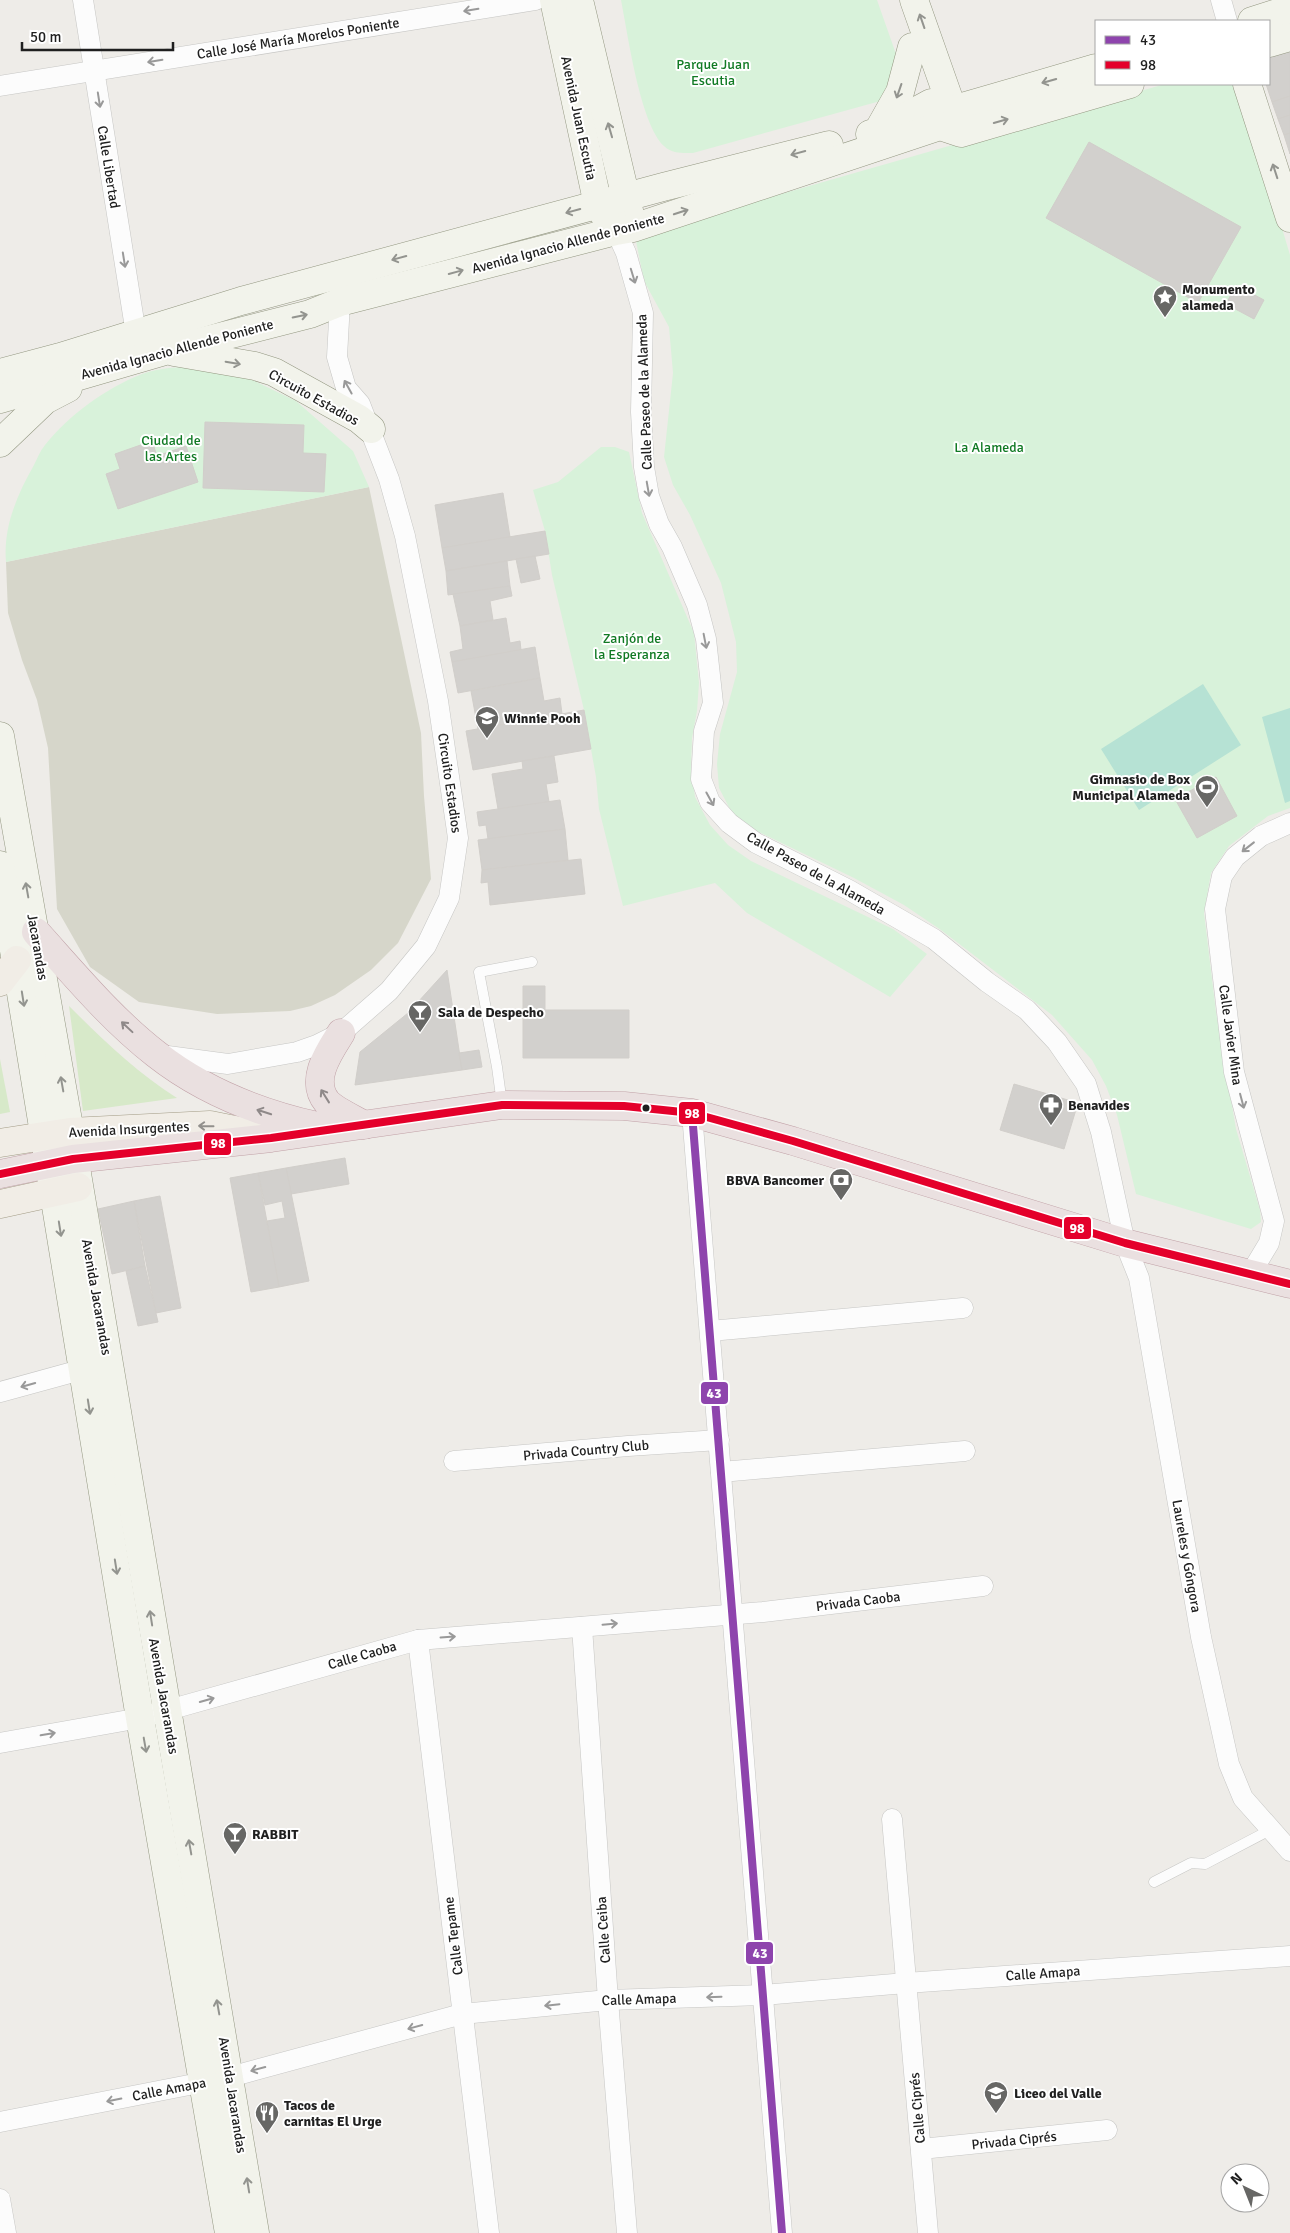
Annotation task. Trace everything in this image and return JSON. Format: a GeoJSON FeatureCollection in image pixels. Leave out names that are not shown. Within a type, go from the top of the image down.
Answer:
{"type":"FeatureCollection","features":[{"type":"Feature","properties":{"kind":"highway"},"geometry":{"type":"LineString","coordinates":[[36,932],[101,1003],[156,1054],[222,1095],[258,1110],[318,1126],[364,1125]]}},
{"type":"Feature","properties":{"kind":"highway"},"geometry":{"type":"LineString","coordinates":[[340,1033],[322,1067],[320,1087],[327,1102],[364,1125]]}},
{"type":"Feature","properties":{"kind":"highway","name":"Avenida Insurgentes"},"geometry":{"type":"LineString","coordinates":[[0,1174],[61,1162],[271,1138],[502,1105],[624,1106],[692,1113],[793,1141],[1125,1243],[1290,1284]]}},
{"type":"Feature","properties":{"kind":"main road","name":"Avenida Juan Escutia"},"geometry":{"type":"LineString","coordinates":[[554,0],[598,204],[624,230]]}},
{"type":"Feature","properties":{"kind":"main road","name":"Avenida Juan Escutia"},"geometry":{"type":"LineString","coordinates":[[579,0],[619,162],[626,198],[624,230]]}},
{"type":"Feature","properties":{"kind":"main road"},"geometry":{"type":"LineString","coordinates":[[895,0],[912,48],[946,118]]}},
{"type":"Feature","properties":{"kind":"main road"},"geometry":{"type":"LineString","coordinates":[[914,0],[946,118]]}},
{"type":"Feature","properties":{"kind":"main road"},"geometry":{"type":"LineString","coordinates":[[1255,20],[1290,9]]}},
{"type":"Feature","properties":{"kind":"main road"},"geometry":{"type":"LineString","coordinates":[[1270,43],[1290,37]]}},
{"type":"Feature","properties":{"kind":"main road"},"geometry":{"type":"LineString","coordinates":[[878,132],[895,103],[912,48]]}},
{"type":"Feature","properties":{"kind":"main road","name":"Avenida Ignacio Allende Poniente"},"geometry":{"type":"LineString","coordinates":[[0,399],[168,350],[310,314],[340,302],[624,230],[1095,68]]}},
{"type":"Feature","properties":{"kind":"main road","name":"Avenida Ignacio Allende Poniente"},"geometry":{"type":"LineString","coordinates":[[0,373],[136,334],[241,301],[663,187],[878,132],[1125,85]]}},
{"type":"Feature","properties":{"kind":"main road"},"geometry":{"type":"LineString","coordinates":[[1247,85],[1290,218]]}},
{"type":"Feature","properties":{"kind":"main road"},"geometry":{"type":"LineString","coordinates":[[619,162],[641,177],[663,187]]}},
{"type":"Feature","properties":{"kind":"main road","name":"Circuito Estadios"},"geometry":{"type":"LineString","coordinates":[[168,350],[255,366],[274,372],[359,419],[371,430]]}},
{"type":"Feature","properties":{"kind":"main road"},"geometry":{"type":"LineString","coordinates":[[0,443],[45,400],[108,367]]}},
{"type":"Feature","properties":{"kind":"main road","name":"Jacarandas"},"geometry":{"type":"LineString","coordinates":[[0,736],[36,932],[61,1162]]}},
{"type":"Feature","properties":{"kind":"main road","name":"Jacarandas"},"geometry":{"type":"LineString","coordinates":[[0,865],[8,961],[57,1134]]}},
{"type":"Feature","properties":{"kind":"main road"},"geometry":{"type":"LineString","coordinates":[[0,982],[8,961]]}},
{"type":"Feature","properties":{"kind":"main road","name":"Avenida Insurgentes"},"geometry":{"type":"LineString","coordinates":[[0,1143],[57,1134],[210,1125],[271,1138]]}},
{"type":"Feature","properties":{"kind":"main road","name":"Avenida Jacarandas"},"geometry":{"type":"LineString","coordinates":[[61,1162],[96,1366],[166,1711],[230,2077],[255,2233]]}},
{"type":"Feature","properties":{"kind":"main road"},"geometry":{"type":"LineString","coordinates":[[0,1204],[66,1190]]}},
{"type":"Feature","properties":{"kind":"main road","name":"Avenida Jacarandas"},"geometry":{"type":"LineString","coordinates":[[96,1366],[140,1718],[229,2233]]}},
{"type":"Feature","properties":{"kind":"street","name":"Calle Libertad"},"geometry":{"type":"LineString","coordinates":[[82,0],[136,334]]}},
{"type":"Feature","properties":{"kind":"street","name":"Calle José María Morelos Poniente"},"geometry":{"type":"LineString","coordinates":[[0,86],[536,0]]}},
{"type":"Feature","properties":{"kind":"street"},"geometry":{"type":"LineString","coordinates":[[1221,0],[1227,20]]}},
{"type":"Feature","properties":{"kind":"street","name":"Calle Paseo de la Alameda"},"geometry":{"type":"LineString","coordinates":[[624,230],[626,253],[643,313],[642,419],[644,467],[649,496],[659,524],[672,547],[696,606],[706,639],[713,704],[704,731],[701,779],[710,802],[729,823],[756,843],[849,890],[934,939],[987,982],[1027,1010],[1057,1042],[1086,1084],[1101,1132],[1125,1243]]}},
{"type":"Feature","properties":{"kind":"street","name":"Circuito Estadios"},"geometry":{"type":"LineString","coordinates":[[156,1054],[228,1064],[297,1052],[317,1045],[340,1033],[389,991],[426,946],[449,898],[458,838],[438,701],[406,536],[389,479],[371,430],[360,404],[346,388],[337,357],[340,302]]}},
{"type":"Feature","properties":{"kind":"street","name":"Calle Javier Mina"},"geometry":{"type":"LineString","coordinates":[[1251,1273],[1269,1243],[1274,1221],[1234,1072],[1215,909],[1222,876],[1235,857],[1261,836],[1290,823]]}},
{"type":"Feature","properties":{"kind":"street"},"geometry":{"type":"LineString","coordinates":[[692,1113],[782,2233]]}},
{"type":"Feature","properties":{"kind":"street","name":"Laureles y Góngora"},"geometry":{"type":"LineString","coordinates":[[1125,1243],[1139,1278],[1201,1636],[1228,1764],[1243,1798],[1290,1852]]}},
{"type":"Feature","properties":{"kind":"street"},"geometry":{"type":"LineString","coordinates":[[710,1331],[964,1308]]}},
{"type":"Feature","properties":{"kind":"street"},"geometry":{"type":"LineString","coordinates":[[0,1392],[96,1366]]}},
{"type":"Feature","properties":{"kind":"street","name":"Privada Country Club"},"geometry":{"type":"LineString","coordinates":[[454,1461],[719,1440]]}},
{"type":"Feature","properties":{"kind":"street"},"geometry":{"type":"LineString","coordinates":[[721,1472],[965,1451]]}},
{"type":"Feature","properties":{"kind":"street","name":"Privada Caoba"},"geometry":{"type":"LineString","coordinates":[[732,1613],[763,1612],[983,1586]]}},
{"type":"Feature","properties":{"kind":"street","name":"Calle Caoba"},"geometry":{"type":"LineString","coordinates":[[0,1743],[140,1718],[418,1640],[732,1613]]}},
{"type":"Feature","properties":{"kind":"street","name":"Calle Ceiba"},"geometry":{"type":"LineString","coordinates":[[582,1627],[608,2000],[627,2233]]}},
{"type":"Feature","properties":{"kind":"street","name":"Calle Tepame"},"geometry":{"type":"LineString","coordinates":[[418,1640],[489,2233]]}},
{"type":"Feature","properties":{"kind":"street"},"geometry":{"type":"LineString","coordinates":[[892,1819],[906,1983]]}},
{"type":"Feature","properties":{"kind":"street","name":"Calle Amapa"},"geometry":{"type":"LineString","coordinates":[[0,2122],[230,2077],[462,2014],[608,2000],[763,1995],[1290,1956]]}},
{"type":"Feature","properties":{"kind":"street","name":"Calle Ciprés"},"geometry":{"type":"LineString","coordinates":[[906,1983],[928,2233]]}},
{"type":"Feature","properties":{"kind":"street","name":"Privada Ciprés"},"geometry":{"type":"LineString","coordinates":[[921,2150],[1107,2130]]}},
{"type":"Feature","properties":{"kind":"street"},"geometry":{"type":"LineString","coordinates":[[0,2199],[6,2233]]}},
{"type":"Feature","properties":{"kind":"lane"},"geometry":{"type":"LineString","coordinates":[[502,1105],[497,1067],[479,972],[532,962]]}},
{"type":"Feature","properties":{"kind":"lane"},"geometry":{"type":"LineString","coordinates":[[1154,1882],[1191,1863],[1205,1864],[1270,1830]]}},
{"type":"Feature","properties":{"kind":"shaded area"},"geometry":{"type":"Polygon","coordinates":[[[369,487],[421,733],[431,879],[398,943],[371,970],[335,995],[311,1006],[290,1011],[217,1014],[139,1002],[90,967],[57,909],[48,748],[37,700],[22,660],[8,613],[6,562],[369,487]]]}},
{"type":"Feature","properties":{"kind":"green space","name":"Parque Juan Escutia"},"geometry":{"type":"Polygon","coordinates":[[[621,0],[877,0],[896,54],[884,100],[693,153],[671,150],[664,146],[656,135],[648,118],[636,78],[621,0]]]}},
{"type":"Feature","properties":{"kind":"green space","name":"La Alameda"},"geometry":{"type":"Polygon","coordinates":[[[1162,85],[1239,85],[1290,255],[1290,808],[1268,816],[1229,846],[1211,873],[1204,913],[1216,1012],[1236,1129],[1260,1210],[1261,1222],[1251,1229],[1136,1194],[1117,1115],[1106,1086],[1092,1060],[1052,1015],[941,930],[904,905],[854,878],[757,831],[732,813],[719,788],[717,764],[720,734],[737,672],[736,642],[721,583],[690,515],[673,485],[664,457],[673,373],[669,327],[644,281],[635,236],[1162,85]]]}},
{"type":"Feature","properties":{"kind":"green space","name":"Ciudad de las Artes"},"geometry":{"type":"Polygon","coordinates":[[[210,367],[244,376],[296,401],[353,451],[369,487],[6,562],[9,524],[22,488],[45,445],[65,423],[89,403],[115,387],[142,374],[167,368],[210,367]]]}},
{"type":"Feature","properties":{"kind":"green space","name":"Zanjón de la Esperanza"},"geometry":{"type":"Polygon","coordinates":[[[601,447],[615,447],[629,452],[642,513],[694,633],[699,683],[697,711],[692,738],[691,767],[695,797],[710,825],[728,845],[751,861],[893,929],[927,954],[890,997],[747,913],[715,883],[623,906],[599,809],[596,777],[584,710],[552,575],[545,531],[533,490],[558,482],[601,447]]]}},
{"type":"Feature","properties":{"kind":"green space"},"geometry":{"type":"Polygon","coordinates":[[[1203,684],[1241,745],[1139,810],[1101,749],[1203,684]]]}},
{"type":"Feature","properties":{"kind":"green space"},"geometry":{"type":"Polygon","coordinates":[[[1290,708],[1290,801],[1285,803],[1262,717],[1290,708]]]}},
{"type":"Feature","properties":{"kind":"green space"},"geometry":{"type":"Polygon","coordinates":[[[69,1006],[134,1066],[177,1098],[83,1111],[69,1006]]]}},
{"type":"Feature","properties":{"kind":"green space"},"geometry":{"type":"Polygon","coordinates":[[[0,1059],[10,1112],[0,1114],[0,1059]]]}},
{"type":"Feature","properties":{"kind":"building"},"geometry":{"type":"Polygon","coordinates":[[[1290,49],[1290,96],[1272,102],[1266,85],[1270,85],[1270,56],[1290,49]]]}},
{"type":"Feature","properties":{"kind":"building"},"geometry":{"type":"Polygon","coordinates":[[[1290,96],[1290,115],[1278,119],[1272,102],[1290,96]]]}},
{"type":"Feature","properties":{"kind":"building"},"geometry":{"type":"Polygon","coordinates":[[[1290,115],[1290,133],[1284,135],[1278,119],[1290,115]]]}},
{"type":"Feature","properties":{"kind":"building"},"geometry":{"type":"Polygon","coordinates":[[[1290,133],[1290,154],[1284,135],[1290,133]]]}},
{"type":"Feature","properties":{"kind":"building"},"geometry":{"type":"Polygon","coordinates":[[[1089,142],[1241,227],[1198,303],[1046,218],[1089,142]]]}},
{"type":"Feature","properties":{"kind":"building"},"geometry":{"type":"Polygon","coordinates":[[[1236,285],[1264,300],[1254,319],[1226,304],[1236,285]]]}},
{"type":"Feature","properties":{"kind":"building"},"geometry":{"type":"Polygon","coordinates":[[[205,422],[304,425],[303,453],[326,454],[324,492],[203,488],[205,422]]]}},
{"type":"Feature","properties":{"kind":"building"},"geometry":{"type":"Polygon","coordinates":[[[152,441],[157,456],[186,446],[198,482],[118,509],[106,474],[120,469],[115,454],[152,441]]]}},
{"type":"Feature","properties":{"kind":"building"},"geometry":{"type":"Polygon","coordinates":[[[503,493],[510,537],[442,548],[435,505],[503,493]]]}},
{"type":"Feature","properties":{"kind":"building"},"geometry":{"type":"Polygon","coordinates":[[[545,531],[549,554],[446,571],[442,548],[545,531]]]}},
{"type":"Feature","properties":{"kind":"building"},"geometry":{"type":"Polygon","coordinates":[[[535,556],[540,579],[521,583],[516,559],[535,556]]]}},
{"type":"Feature","properties":{"kind":"building"},"geometry":{"type":"Polygon","coordinates":[[[507,561],[510,586],[448,595],[446,571],[507,561]]]}},
{"type":"Feature","properties":{"kind":"building"},"geometry":{"type":"Polygon","coordinates":[[[510,586],[512,596],[490,601],[493,620],[460,626],[453,594],[510,586]]]}},
{"type":"Feature","properties":{"kind":"building"},"geometry":{"type":"Polygon","coordinates":[[[506,618],[510,643],[520,641],[521,650],[452,662],[450,652],[463,649],[460,626],[506,618]]]}},
{"type":"Feature","properties":{"kind":"building"},"geometry":{"type":"Polygon","coordinates":[[[535,647],[540,678],[458,693],[452,662],[535,647]]]}},
{"type":"Feature","properties":{"kind":"building"},"geometry":{"type":"Polygon","coordinates":[[[540,678],[544,701],[560,698],[562,714],[478,729],[471,691],[540,678]]]}},
{"type":"Feature","properties":{"kind":"building"},"geometry":{"type":"Polygon","coordinates":[[[584,710],[591,749],[473,770],[466,731],[584,710]]]}},
{"type":"Feature","properties":{"kind":"building"},"geometry":{"type":"Polygon","coordinates":[[[554,756],[558,782],[546,784],[549,802],[498,809],[492,774],[523,769],[522,761],[554,756]]]}},
{"type":"Feature","properties":{"kind":"building","name":"Gimnasio de Box Municipal Alameda"},"geometry":{"type":"Polygon","coordinates":[[[1216,777],[1237,816],[1197,838],[1175,799],[1216,777]]]}},
{"type":"Feature","properties":{"kind":"building"},"geometry":{"type":"Polygon","coordinates":[[[560,800],[565,829],[488,839],[486,825],[479,826],[477,812],[560,800]]]}},
{"type":"Feature","properties":{"kind":"building"},"geometry":{"type":"Polygon","coordinates":[[[565,829],[568,860],[482,870],[478,840],[565,829]]]}},
{"type":"Feature","properties":{"kind":"building"},"geometry":{"type":"Polygon","coordinates":[[[581,859],[585,894],[490,905],[488,882],[481,883],[482,870],[581,859]]]}},
{"type":"Feature","properties":{"kind":"building","name":"Sala de Despecho"},"geometry":{"type":"Polygon","coordinates":[[[447,970],[462,1070],[355,1085],[360,1052],[408,1013],[447,970]]]}},
{"type":"Feature","properties":{"kind":"building"},"geometry":{"type":"Polygon","coordinates":[[[523,986],[545,986],[545,1010],[629,1010],[629,1058],[523,1058],[523,986]]]}},
{"type":"Feature","properties":{"kind":"building"},"geometry":{"type":"Polygon","coordinates":[[[479,1050],[482,1067],[462,1070],[459,1053],[479,1050]]]}},
{"type":"Feature","properties":{"kind":"building"},"geometry":{"type":"Polygon","coordinates":[[[1014,1084],[1078,1103],[1064,1149],[1000,1130],[1014,1084]]]}},
{"type":"Feature","properties":{"kind":"building"},"geometry":{"type":"Polygon","coordinates":[[[345,1158],[349,1184],[291,1194],[286,1168],[345,1158]]]}},
{"type":"Feature","properties":{"kind":"building"},"geometry":{"type":"Polygon","coordinates":[[[286,1168],[309,1281],[279,1287],[267,1221],[285,1218],[282,1201],[265,1205],[258,1173],[286,1168]]]}},
{"type":"Feature","properties":{"kind":"building"},"geometry":{"type":"Polygon","coordinates":[[[258,1173],[279,1287],[251,1292],[230,1178],[258,1173]]]}},
{"type":"Feature","properties":{"kind":"building"},"geometry":{"type":"Polygon","coordinates":[[[160,1196],[181,1308],[156,1313],[134,1201],[160,1196]]]}},
{"type":"Feature","properties":{"kind":"building"},"geometry":{"type":"Polygon","coordinates":[[[134,1201],[145,1266],[112,1274],[98,1209],[134,1201]]]}},
{"type":"Feature","properties":{"kind":"building"},"geometry":{"type":"Polygon","coordinates":[[[145,1266],[158,1322],[138,1326],[126,1271],[145,1266]]]}},
{"type":"Feature","properties":{"kind":"transit line","name":"98"},"geometry":{"type":"LineString","coordinates":[[0,1174],[73,1159],[271,1138],[502,1105],[624,1106],[692,1113],[793,1141],[1125,1243],[1290,1284]]}},
{"type":"Feature","properties":{"kind":"transit line","name":"43"},"geometry":{"type":"LineString","coordinates":[[692,1113],[782,2233]]}},
{"type":"Feature","properties":{"kind":"place","name":"Monumento alameda"},"geometry":{"type":"Point","coordinates":[1165,318]}},
{"type":"Feature","properties":{"kind":"place","name":"Winnie Pooh"},"geometry":{"type":"Point","coordinates":[487,739]}},
{"type":"Feature","properties":{"kind":"place","name":"Gimnasio de Box Municipal Alameda"},"geometry":{"type":"Point","coordinates":[1207,808]}},
{"type":"Feature","properties":{"kind":"place","name":"Sala de Despecho"},"geometry":{"type":"Point","coordinates":[420,1033]}},
{"type":"Feature","properties":{"kind":"place","name":"Benavides"},"geometry":{"type":"Point","coordinates":[1051,1126]}},
{"type":"Feature","properties":{"kind":"place","name":"BBVA Bancomer"},"geometry":{"type":"Point","coordinates":[841,1201]}},
{"type":"Feature","properties":{"kind":"place","name":"RABBIT"},"geometry":{"type":"Point","coordinates":[235,1855]}},
{"type":"Feature","properties":{"kind":"place","name":"Liceo del Valle"},"geometry":{"type":"Point","coordinates":[996,2114]}},
{"type":"Feature","properties":{"kind":"place","name":"Tacos de carnitas El Urge"},"geometry":{"type":"Point","coordinates":[267,2134]}}]}
